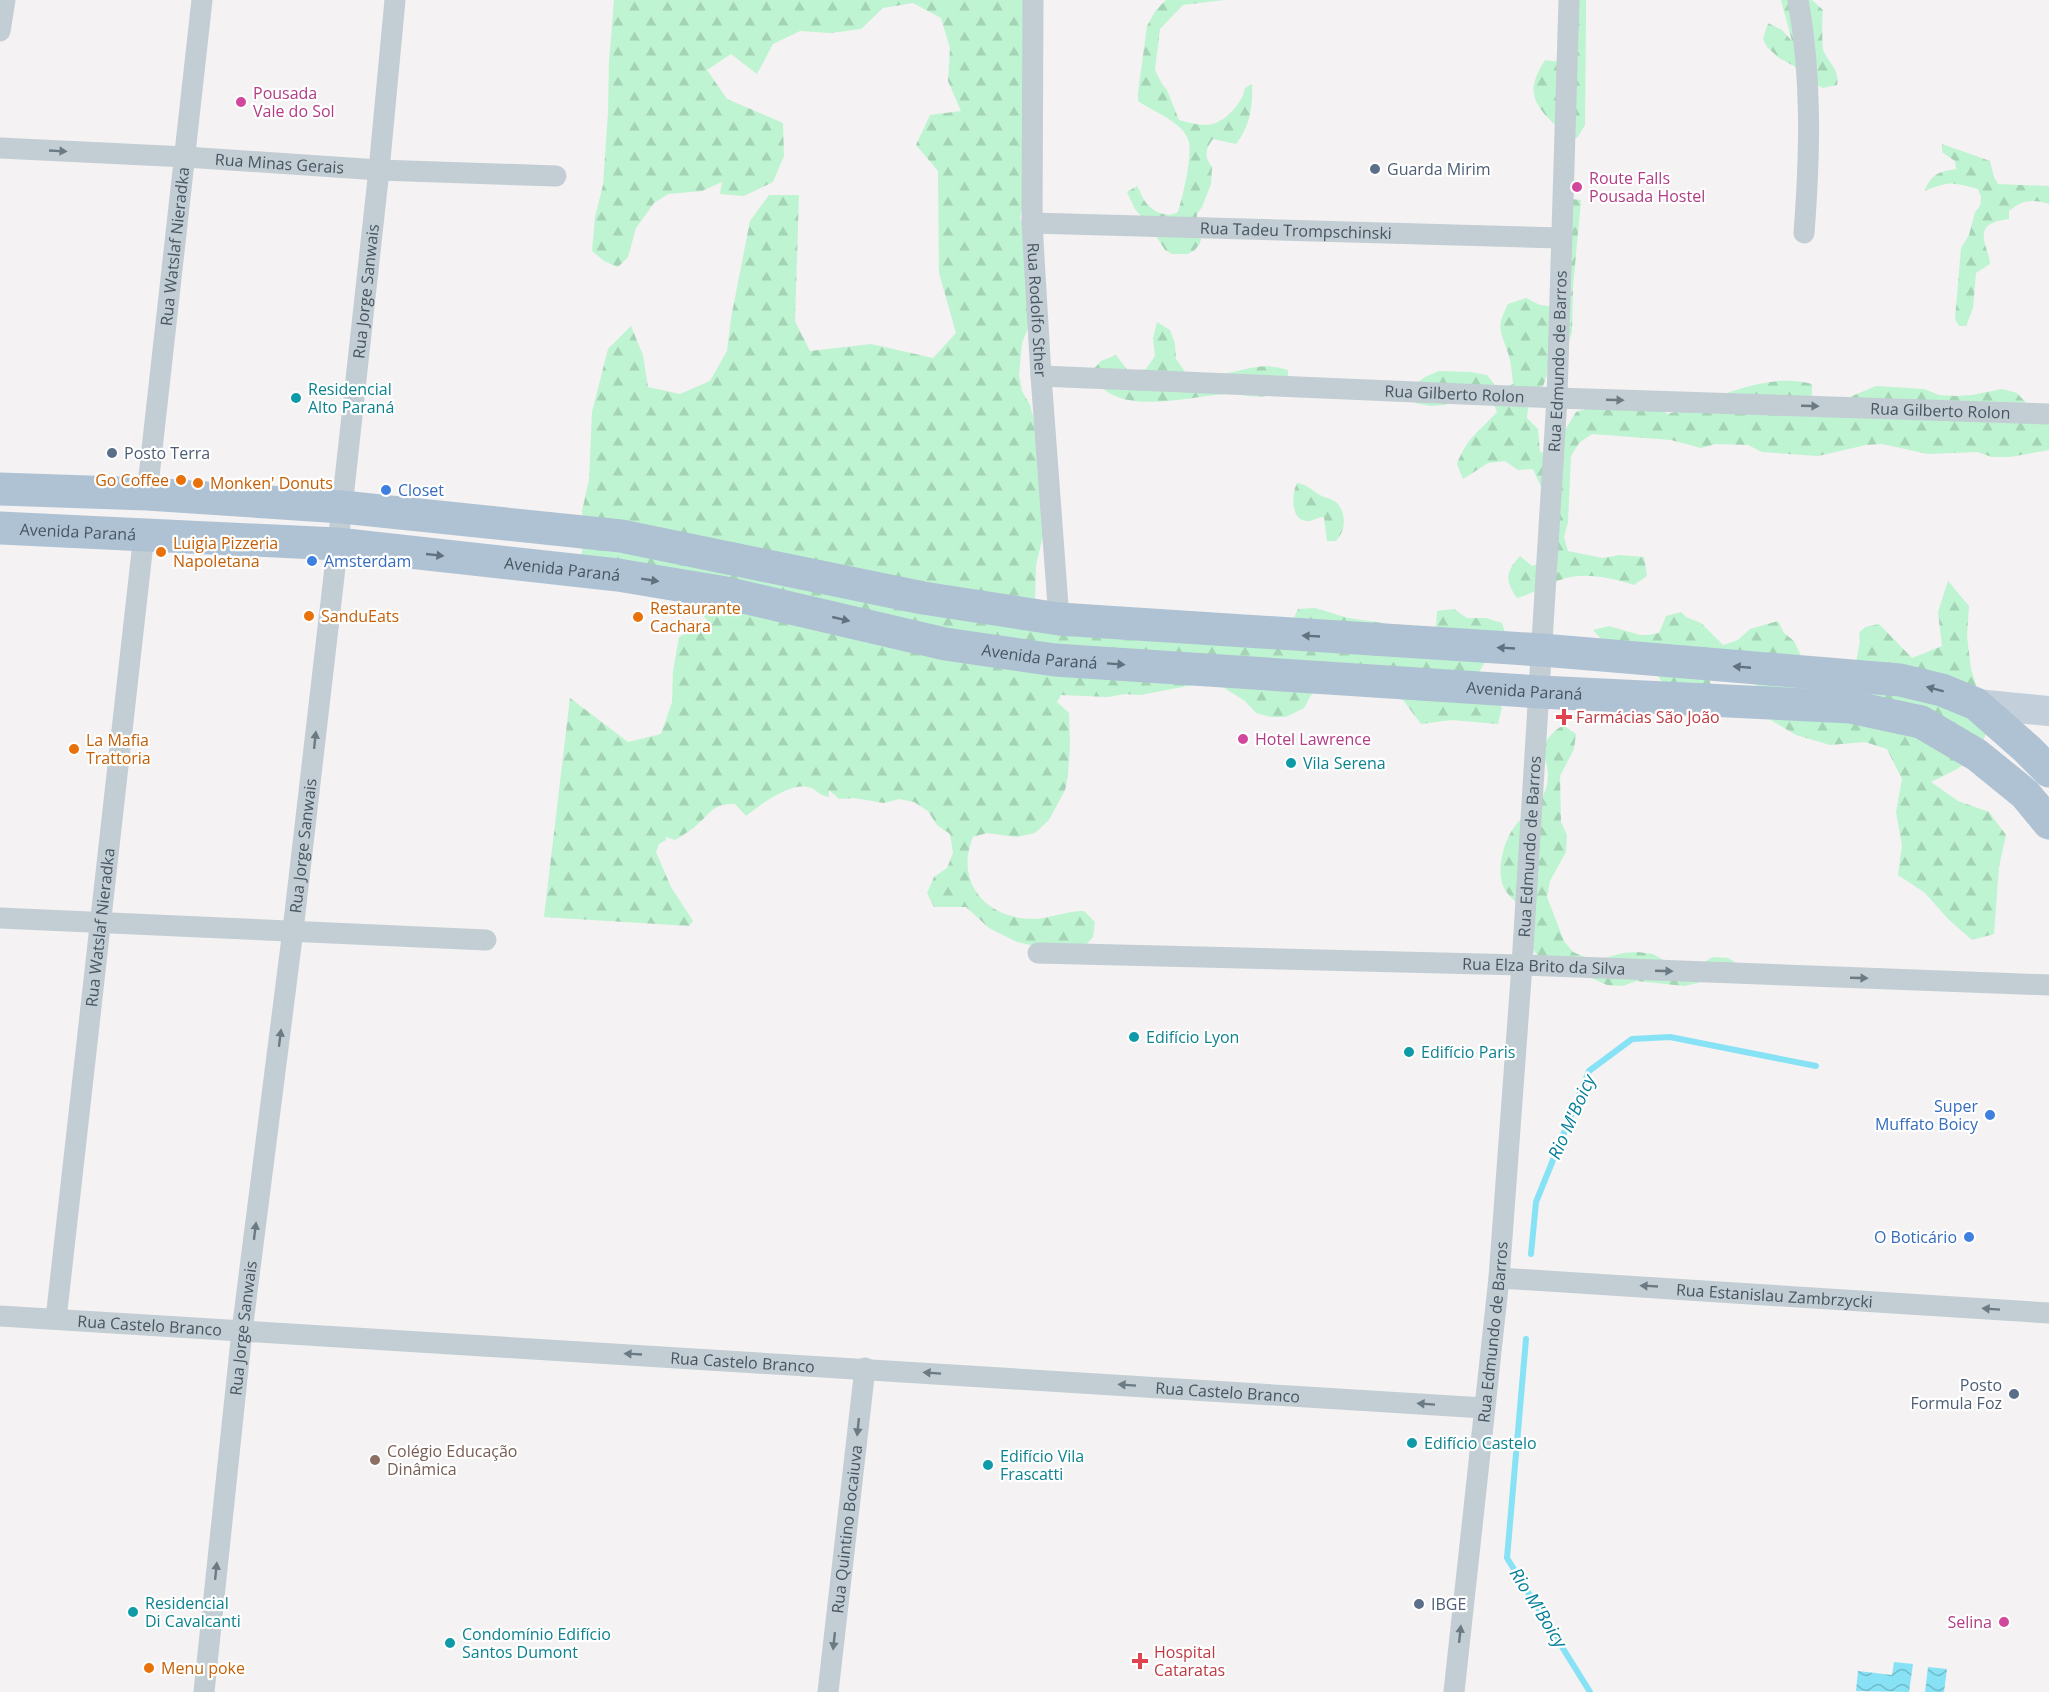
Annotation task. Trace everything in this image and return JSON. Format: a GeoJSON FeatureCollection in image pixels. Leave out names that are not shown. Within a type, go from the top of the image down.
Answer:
{"type":"FeatureCollection","features":[{"type":"Feature","properties":{"kind":"main road"},"geometry":{"type":"LineString","coordinates":[[0,489],[147,494],[342,507],[621,536],[923,598],[1059,619],[1542,650],[1900,680],[1942,690],[1976,705],[2049,771]]}},
{"type":"Feature","properties":{"kind":"main road","name":"Avenida Paraná"},"geometry":{"type":"LineString","coordinates":[[0,528],[337,544],[618,575],[726,593],[945,644],[1055,660],[1539,692],[1851,707],[1921,722],[1977,755],[2025,794],[2049,823]]}},
{"type":"Feature","properties":{"kind":"main road"},"geometry":{"type":"LineString","coordinates":[[1976,705],[2049,711]]}},
{"type":"Feature","properties":{"kind":"street"},"geometry":{"type":"LineString","coordinates":[[0,31],[5,0]]}},
{"type":"Feature","properties":{"kind":"street","name":"Rua Watslaf Nieradka"},"geometry":{"type":"LineString","coordinates":[[147,494],[202,0]]}},
{"type":"Feature","properties":{"kind":"street","name":"Rua Jorge Sanwais"},"geometry":{"type":"LineString","coordinates":[[204,1692],[242,1331],[293,930],[342,507],[395,0]]}},
{"type":"Feature","properties":{"kind":"street","name":"Rua Rodolfo Sther"},"geometry":{"type":"LineString","coordinates":[[1033,0],[1032,223],[1059,619]]}},
{"type":"Feature","properties":{"kind":"street","name":"Rua Edmundo de Barros"},"geometry":{"type":"LineString","coordinates":[[1454,1692],[1498,1278],[1522,965],[1557,398],[1569,0]]}},
{"type":"Feature","properties":{"kind":"street"},"geometry":{"type":"LineString","coordinates":[[1798,0],[1809,83],[1808,181],[1804,233]]}},
{"type":"Feature","properties":{"kind":"street","name":"Rua Minas Gerais"},"geometry":{"type":"LineString","coordinates":[[0,148],[379,170],[556,176]]}},
{"type":"Feature","properties":{"kind":"street","name":"Rua Tadeu Trompschinski"},"geometry":{"type":"LineString","coordinates":[[1032,223],[1561,238]]}},
{"type":"Feature","properties":{"kind":"street","name":"Rua Gilberto Rolon"},"geometry":{"type":"LineString","coordinates":[[1041,376],[1557,398],[2049,414]]}},
{"type":"Feature","properties":{"kind":"street","name":"Rua Watslaf Nieradka"},"geometry":{"type":"LineString","coordinates":[[56,1319],[144,534]]}},
{"type":"Feature","properties":{"kind":"street"},"geometry":{"type":"LineString","coordinates":[[0,918],[486,940]]}},
{"type":"Feature","properties":{"kind":"street","name":"Rua Elza Brito da Silva"},"geometry":{"type":"LineString","coordinates":[[1038,953],[1522,965],[2049,985]]}},
{"type":"Feature","properties":{"kind":"street","name":"Rua Estanislau Zambrzycki"},"geometry":{"type":"LineString","coordinates":[[1498,1278],[2049,1313]]}},
{"type":"Feature","properties":{"kind":"street","name":"Rua Castelo Branco"},"geometry":{"type":"LineString","coordinates":[[0,1316],[1484,1408]]}},
{"type":"Feature","properties":{"kind":"street","name":"Rua Quintino Bocaiuva"},"geometry":{"type":"LineString","coordinates":[[828,1692],[864,1368]]}},
{"type":"Feature","properties":{"kind":"green space"},"geometry":{"type":"Polygon","coordinates":[[[614,0],[1028,0],[1023,205],[1020,218],[1024,234],[1030,323],[1022,343],[1019,375],[1022,391],[1030,405],[1036,427],[1044,532],[1036,565],[1035,597],[1039,616],[1290,626],[1298,609],[1315,608],[1348,618],[1383,623],[1389,628],[1436,628],[1437,611],[1454,609],[1467,618],[1486,618],[1502,623],[1507,638],[1487,659],[1479,672],[1488,700],[1502,707],[1498,724],[1452,720],[1421,724],[1403,700],[1323,686],[1311,695],[1304,708],[1286,717],[1271,717],[1256,713],[1245,701],[1218,684],[1204,683],[1140,695],[1125,694],[1108,697],[1061,695],[1057,702],[1069,713],[1068,776],[1065,790],[1049,820],[1035,833],[1017,837],[987,833],[973,837],[968,854],[968,869],[979,895],[1002,913],[1033,919],[1084,911],[1095,922],[1093,937],[1082,949],[1052,950],[1017,942],[989,928],[966,907],[934,907],[927,893],[934,877],[947,868],[953,853],[950,834],[937,825],[928,811],[914,802],[899,799],[884,803],[854,798],[839,799],[829,790],[829,797],[801,786],[784,791],[746,816],[735,804],[718,807],[675,840],[666,837],[666,840],[659,844],[656,852],[671,887],[693,921],[689,926],[544,917],[570,698],[628,742],[661,734],[672,702],[673,671],[679,637],[707,620],[661,570],[581,555],[584,544],[582,511],[589,480],[592,412],[608,349],[631,326],[643,355],[648,387],[680,394],[710,381],[727,351],[731,318],[750,221],[769,195],[799,195],[795,321],[810,351],[871,344],[933,358],[956,333],[939,273],[938,171],[916,145],[930,115],[961,111],[948,81],[950,48],[941,18],[913,3],[883,8],[861,29],[830,33],[800,31],[773,44],[757,74],[731,54],[707,70],[727,99],[783,123],[784,156],[773,182],[744,196],[720,194],[722,182],[702,191],[668,194],[654,203],[636,228],[628,257],[618,267],[604,261],[592,251],[595,217],[603,185],[614,0]]]}},
{"type":"Feature","properties":{"kind":"green space"},"geometry":{"type":"Polygon","coordinates":[[[1166,0],[1224,0],[1183,5],[1160,29],[1155,70],[1167,90],[1179,120],[1203,125],[1215,123],[1227,116],[1238,104],[1245,88],[1252,84],[1250,116],[1241,137],[1236,144],[1213,139],[1208,146],[1206,153],[1212,167],[1211,184],[1197,214],[1197,222],[1202,235],[1195,250],[1188,254],[1172,254],[1165,250],[1135,209],[1127,192],[1137,186],[1151,208],[1169,215],[1178,212],[1184,187],[1190,149],[1186,135],[1173,122],[1138,101],[1147,26],[1156,10],[1166,0]]]}},
{"type":"Feature","properties":{"kind":"green space"},"geometry":{"type":"Polygon","coordinates":[[[1572,0],[1586,0],[1585,125],[1577,138],[1562,132],[1550,120],[1538,105],[1534,92],[1536,77],[1545,60],[1561,62],[1572,0]]]}},
{"type":"Feature","properties":{"kind":"green space"},"geometry":{"type":"Polygon","coordinates":[[[1781,0],[1812,0],[1823,10],[1823,49],[1837,74],[1837,85],[1823,88],[1804,78],[1794,66],[1779,58],[1767,47],[1763,39],[1768,23],[1782,30],[1792,41],[1781,0]]]}},
{"type":"Feature","properties":{"kind":"green space"},"geometry":{"type":"Polygon","coordinates":[[[1942,144],[1990,161],[1998,184],[2049,186],[2049,204],[2033,201],[2018,205],[2009,211],[2009,219],[1988,225],[1985,230],[1984,241],[1990,264],[1976,273],[1973,308],[1966,326],[1959,326],[1955,319],[1961,248],[1969,235],[1981,197],[1978,189],[1957,184],[1941,185],[1925,191],[1936,175],[1956,169],[1955,161],[1942,152],[1942,144]]]}},
{"type":"Feature","properties":{"kind":"green space"},"geometry":{"type":"Polygon","coordinates":[[[1571,199],[1581,200],[1573,287],[1572,332],[1567,346],[1549,362],[1544,385],[1529,408],[1527,418],[1538,429],[1540,452],[1554,455],[1559,440],[1576,412],[1592,407],[1653,405],[1668,414],[1739,389],[1775,381],[1812,384],[1812,399],[1845,399],[1876,386],[1924,389],[1939,395],[1956,396],[2002,389],[2017,393],[2028,405],[2049,413],[2049,450],[2010,457],[1992,457],[1977,452],[1928,454],[1882,444],[1866,445],[1818,456],[1762,452],[1748,445],[1716,444],[1701,448],[1671,440],[1592,434],[1579,443],[1571,456],[1568,522],[1564,537],[1568,551],[1602,558],[1620,555],[1644,557],[1647,576],[1634,585],[1597,576],[1569,577],[1517,598],[1508,577],[1515,562],[1520,556],[1532,566],[1542,563],[1547,500],[1533,469],[1518,470],[1505,461],[1488,463],[1463,479],[1457,464],[1465,447],[1497,412],[1491,396],[1461,399],[1445,405],[1430,406],[1415,403],[1412,387],[1425,377],[1439,371],[1487,375],[1499,390],[1513,384],[1509,358],[1501,331],[1502,318],[1508,304],[1526,298],[1540,305],[1555,307],[1571,199]]]}},
{"type":"Feature","properties":{"kind":"green space"},"geometry":{"type":"Polygon","coordinates":[[[1157,322],[1170,330],[1175,344],[1176,359],[1186,373],[1221,374],[1269,366],[1278,367],[1288,370],[1288,385],[1276,394],[1266,396],[1227,394],[1154,402],[1125,399],[1106,391],[1091,372],[1101,361],[1116,355],[1129,372],[1146,369],[1155,356],[1153,338],[1157,322]]]}},
{"type":"Feature","properties":{"kind":"green space"},"geometry":{"type":"Polygon","coordinates":[[[1297,483],[1340,506],[1344,522],[1342,532],[1336,541],[1327,541],[1324,517],[1308,521],[1297,516],[1293,499],[1297,483]]]}},
{"type":"Feature","properties":{"kind":"green space"},"geometry":{"type":"Polygon","coordinates":[[[1948,581],[1969,606],[1967,636],[1971,669],[1989,727],[1977,755],[1957,769],[1931,782],[1958,801],[1989,812],[2006,835],[1999,867],[1994,934],[1972,940],[1948,919],[1925,893],[1898,875],[1902,845],[1896,812],[1902,779],[1887,749],[1865,742],[1830,745],[1796,735],[1769,719],[1760,688],[1744,676],[1710,680],[1711,691],[1663,684],[1645,655],[1614,653],[1593,630],[1609,626],[1640,635],[1659,633],[1666,616],[1681,612],[1686,617],[1701,623],[1723,645],[1738,640],[1750,629],[1778,621],[1784,633],[1794,641],[1801,656],[1856,662],[1860,641],[1859,633],[1865,627],[1879,624],[1912,658],[1942,646],[1938,612],[1948,581]]]}},
{"type":"Feature","properties":{"kind":"green space"},"geometry":{"type":"Polygon","coordinates":[[[1563,725],[1576,734],[1574,749],[1560,776],[1561,822],[1567,835],[1566,852],[1550,881],[1547,897],[1564,941],[1573,952],[1587,958],[1605,958],[1638,952],[1653,954],[1667,962],[1699,965],[1713,957],[1728,958],[1741,966],[1698,983],[1684,986],[1637,981],[1622,986],[1607,985],[1536,954],[1527,940],[1525,909],[1510,896],[1503,886],[1501,860],[1514,827],[1536,805],[1545,791],[1548,775],[1544,747],[1553,733],[1563,725]]]}},
{"type":"Feature","properties":{"kind":"water"},"geometry":{"type":"Polygon","coordinates":[[[1894,1662],[1913,1664],[1909,1692],[1856,1691],[1858,1671],[1892,1675],[1894,1662]]]}},
{"type":"Feature","properties":{"kind":"water"},"geometry":{"type":"Polygon","coordinates":[[[1928,1667],[1947,1669],[1944,1692],[1925,1692],[1928,1667]]]}},
{"type":"Feature","properties":{"kind":"waterway","name":"Rio M'Boicy"},"geometry":{"type":"LineString","coordinates":[[1531,1254],[1536,1202],[1589,1071],[1632,1039],[1670,1037],[1816,1066]]}},
{"type":"Feature","properties":{"kind":"waterway","name":"Rio M'Boicy"},"geometry":{"type":"LineString","coordinates":[[1526,1339],[1507,1558],[1590,1692]]}},
{"type":"Feature","properties":{"kind":"place","name":"Pousada Vale do Sol"},"geometry":{"type":"Point","coordinates":[241,102]}},
{"type":"Feature","properties":{"kind":"place","name":"Guarda Mirim"},"geometry":{"type":"Point","coordinates":[1375,169]}},
{"type":"Feature","properties":{"kind":"place","name":"Route Falls Pousada Hostel"},"geometry":{"type":"Point","coordinates":[1577,187]}},
{"type":"Feature","properties":{"kind":"place","name":"Residencial Alto Paraná"},"geometry":{"type":"Point","coordinates":[296,398]}},
{"type":"Feature","properties":{"kind":"place","name":"Posto Terra"},"geometry":{"type":"Point","coordinates":[112,453]}},
{"type":"Feature","properties":{"kind":"place","name":"Go Coffee"},"geometry":{"type":"Point","coordinates":[181,480]}},
{"type":"Feature","properties":{"kind":"place","name":"Monken' Donuts"},"geometry":{"type":"Point","coordinates":[198,483]}},
{"type":"Feature","properties":{"kind":"place","name":"Closet"},"geometry":{"type":"Point","coordinates":[386,490]}},
{"type":"Feature","properties":{"kind":"place","name":"Luigia Pizzeria Napoletana"},"geometry":{"type":"Point","coordinates":[161,552]}},
{"type":"Feature","properties":{"kind":"place","name":"Amsterdam"},"geometry":{"type":"Point","coordinates":[312,561]}},
{"type":"Feature","properties":{"kind":"place","name":"SanduEats"},"geometry":{"type":"Point","coordinates":[309,616]}},
{"type":"Feature","properties":{"kind":"place","name":"Restaurante Cachara"},"geometry":{"type":"Point","coordinates":[638,617]}},
{"type":"Feature","properties":{"kind":"place","name":"Farmácias São João"},"geometry":{"type":"Point","coordinates":[1564,717]}},
{"type":"Feature","properties":{"kind":"place","name":"Hotel Lawrence"},"geometry":{"type":"Point","coordinates":[1243,739]}},
{"type":"Feature","properties":{"kind":"place","name":"La Mafia Trattoria"},"geometry":{"type":"Point","coordinates":[74,749]}},
{"type":"Feature","properties":{"kind":"place","name":"Vila Serena"},"geometry":{"type":"Point","coordinates":[1291,763]}},
{"type":"Feature","properties":{"kind":"place","name":"Edifício Lyon"},"geometry":{"type":"Point","coordinates":[1134,1037]}},
{"type":"Feature","properties":{"kind":"place","name":"Edifício Paris"},"geometry":{"type":"Point","coordinates":[1409,1052]}},
{"type":"Feature","properties":{"kind":"place","name":"Super Muffato Boicy"},"geometry":{"type":"Point","coordinates":[1990,1115]}},
{"type":"Feature","properties":{"kind":"place","name":"O Boticário"},"geometry":{"type":"Point","coordinates":[1969,1237]}},
{"type":"Feature","properties":{"kind":"place","name":"Posto Formula Foz"},"geometry":{"type":"Point","coordinates":[2014,1394]}},
{"type":"Feature","properties":{"kind":"place","name":"Edifício Castelo"},"geometry":{"type":"Point","coordinates":[1412,1443]}},
{"type":"Feature","properties":{"kind":"place","name":"Colégio Educação Dinâmica"},"geometry":{"type":"Point","coordinates":[375,1460]}},
{"type":"Feature","properties":{"kind":"place","name":"Edifício Vila Frascatti"},"geometry":{"type":"Point","coordinates":[988,1465]}},
{"type":"Feature","properties":{"kind":"place","name":"IBGE"},"geometry":{"type":"Point","coordinates":[1419,1604]}},
{"type":"Feature","properties":{"kind":"place","name":"Residencial Di Cavalcanti"},"geometry":{"type":"Point","coordinates":[133,1612]}},
{"type":"Feature","properties":{"kind":"place","name":"Selina"},"geometry":{"type":"Point","coordinates":[2004,1622]}},
{"type":"Feature","properties":{"kind":"place","name":"Condomínio Edifício Santos Dumont"},"geometry":{"type":"Point","coordinates":[450,1643]}},
{"type":"Feature","properties":{"kind":"place","name":"Hospital Cataratas"},"geometry":{"type":"Point","coordinates":[1140,1661]}},
{"type":"Feature","properties":{"kind":"place","name":"Menu poke"},"geometry":{"type":"Point","coordinates":[149,1668]}}]}
